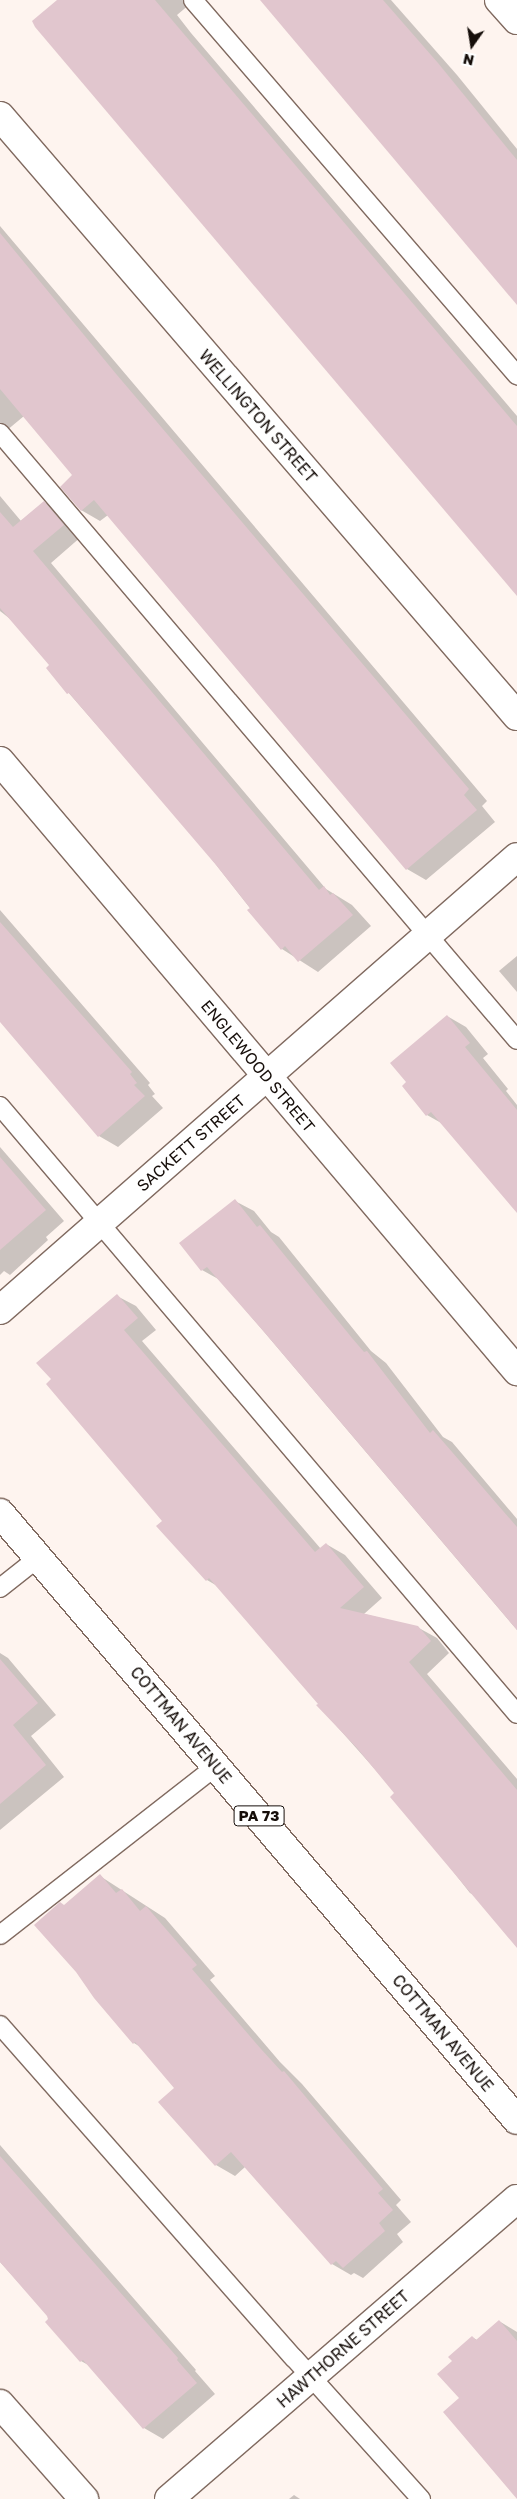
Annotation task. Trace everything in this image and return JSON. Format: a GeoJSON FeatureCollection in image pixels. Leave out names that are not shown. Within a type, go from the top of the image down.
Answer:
{"type":"FeatureCollection","features":[{"type":"Feature","properties":{"kind":"street"},"geometry":{"type":"LineString","coordinates":[[500,0],[517,20]]}},
{"type":"Feature","properties":{"kind":"street","name":"WELLINGTON STREET"},"geometry":{"type":"LineString","coordinates":[[0,116],[517,716]]}},
{"type":"Feature","properties":{"kind":"street","name":"ENGLEWOOD STREET"},"geometry":{"type":"LineString","coordinates":[[0,761],[517,1371]]}},
{"type":"Feature","properties":{"kind":"street","name":"SACKETT STREET"},"geometry":{"type":"LineString","coordinates":[[0,1310],[517,857]]}},
{"type":"Feature","properties":{"kind":"street","name":"COTTMAN AVENUE"},"geometry":{"type":"LineString","coordinates":[[0,1513],[517,2120]]}},
{"type":"Feature","properties":{"kind":"street","name":"HAWTHORNE STREET"},"geometry":{"type":"LineString","coordinates":[[169,2499],[517,2199]]}},
{"type":"Feature","properties":{"kind":"street"},"geometry":{"type":"LineString","coordinates":[[0,2404],[84,2499]]}},
{"type":"Feature","properties":{"kind":"lane"},"geometry":{"type":"LineString","coordinates":[[193,0],[517,376]]}},
{"type":"Feature","properties":{"kind":"lane"},"geometry":{"type":"LineString","coordinates":[[0,433],[517,1040]]}},
{"type":"Feature","properties":{"kind":"lane"},"geometry":{"type":"LineString","coordinates":[[0,1106],[517,1714]]}},
{"type":"Feature","properties":{"kind":"lane"},"geometry":{"type":"LineString","coordinates":[[0,1588],[38,1558]]}},
{"type":"Feature","properties":{"kind":"lane"},"geometry":{"type":"LineString","coordinates":[[0,1935],[216,1766]]}},
{"type":"Feature","properties":{"kind":"lane"},"geometry":{"type":"LineString","coordinates":[[0,2025],[421,2499]]}},
{"type":"Feature","properties":{"kind":"building"},"geometry":{"type":"Polygon","coordinates":[[[57,0],[155,0],[517,426],[517,596],[35,27],[32,21],[57,0]]]}},
{"type":"Feature","properties":{"kind":"building"},"geometry":{"type":"Polygon","coordinates":[[[260,0],[383,0],[438,63],[517,160],[517,305],[260,0]]]}},
{"type":"Feature","properties":{"kind":"building"},"geometry":{"type":"Polygon","coordinates":[[[0,233],[117,375],[469,789],[464,795],[477,810],[406,870],[94,500],[81,511],[60,487],[72,475],[0,389],[0,233]]]}},
{"type":"Feature","properties":{"kind":"building"},"geometry":{"type":"Polygon","coordinates":[[[44,501],[64,525],[33,551],[319,890],[324,886],[330,895],[333,893],[353,915],[298,962],[285,946],[281,950],[247,910],[250,908],[216,865],[69,693],[67,694],[46,668],[49,665],[0,608],[0,512],[13,527],[44,501]]]}},
{"type":"Feature","properties":{"kind":"building"},"geometry":{"type":"Polygon","coordinates":[[[0,922],[132,1072],[130,1074],[137,1083],[134,1085],[145,1096],[98,1137],[0,1022],[0,922]]]}},
{"type":"Feature","properties":{"kind":"building"},"geometry":{"type":"Polygon","coordinates":[[[447,1015],[470,1043],[465,1047],[517,1110],[517,1213],[431,1112],[426,1116],[402,1086],[406,1082],[390,1063],[447,1015]]]}},
{"type":"Feature","properties":{"kind":"building"},"geometry":{"type":"Polygon","coordinates":[[[0,1157],[46,1210],[0,1250],[0,1157]]]}},
{"type":"Feature","properties":{"kind":"building"},"geometry":{"type":"Polygon","coordinates":[[[235,1199],[257,1227],[260,1225],[364,1352],[367,1351],[430,1433],[433,1430],[517,1527],[517,1630],[265,1333],[207,1267],[201,1271],[179,1243],[235,1199]]]}},
{"type":"Feature","properties":{"kind":"building"},"geometry":{"type":"Polygon","coordinates":[[[117,1294],[138,1318],[124,1330],[315,1552],[326,1543],[364,1587],[340,1608],[418,1626],[431,1641],[409,1662],[517,1790],[517,1948],[390,1797],[394,1793],[357,1748],[316,1705],[318,1704],[209,1578],[206,1581],[156,1526],[162,1521],[46,1384],[51,1379],[36,1363],[117,1294]]]}},
{"type":"Feature","properties":{"kind":"building"},"geometry":{"type":"Polygon","coordinates":[[[0,1659],[38,1703],[13,1725],[46,1765],[0,1804],[0,1659]]]}},
{"type":"Feature","properties":{"kind":"building"},"geometry":{"type":"Polygon","coordinates":[[[100,1874],[116,1893],[122,1889],[140,1911],[146,1906],[197,1965],[192,1969],[261,2049],[282,2072],[284,2071],[383,2189],[378,2193],[393,2210],[379,2223],[385,2231],[343,2268],[336,2261],[331,2265],[231,2152],[215,2166],[158,2102],[174,2088],[135,2042],[133,2044],[94,1998],[76,1972],[34,1925],[60,1902],[64,1905],[100,1874]]]}},
{"type":"Feature","properties":{"kind":"building"},"geometry":{"type":"Polygon","coordinates":[[[0,2156],[178,2358],[177,2360],[197,2383],[143,2429],[83,2360],[80,2362],[45,2322],[48,2319],[47,2316],[0,2262],[0,2156]]]}},
{"type":"Feature","properties":{"kind":"building"},"geometry":{"type":"Polygon","coordinates":[[[499,2320],[517,2341],[517,2499],[443,2412],[459,2398],[437,2374],[452,2361],[448,2357],[472,2336],[476,2340],[499,2320]]]}}]}
